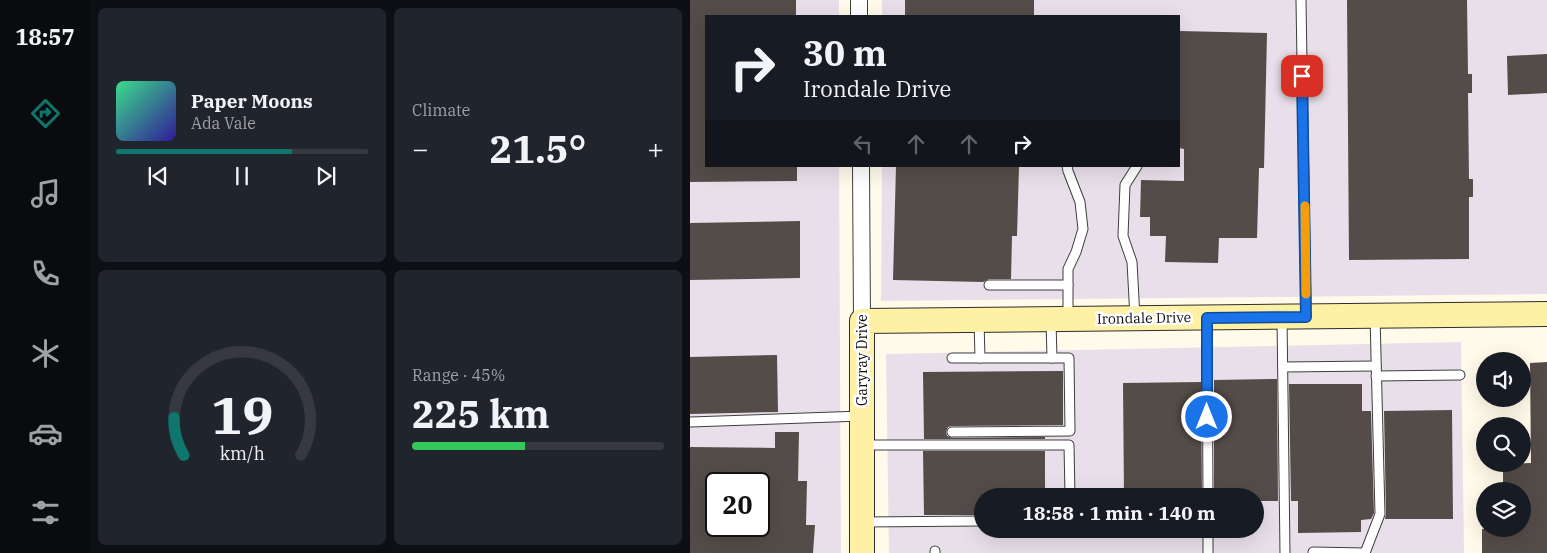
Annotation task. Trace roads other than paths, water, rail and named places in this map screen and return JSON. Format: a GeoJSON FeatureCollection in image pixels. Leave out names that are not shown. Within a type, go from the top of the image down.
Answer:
{"type":"FeatureCollection","features":[{"type":"Feature","properties":{"kind":"street"},"geometry":{"type":"LineString","coordinates":[[859,0],[859,15]]}},
{"type":"Feature","properties":{"kind":"street","name":"Garyray Drive"},"geometry":{"type":"LineString","coordinates":[[861,167],[862,553]]}},
{"type":"Feature","properties":{"kind":"street","name":"Irondale Drive"},"geometry":{"type":"LineString","coordinates":[[862,321],[1547,314]]}},
{"type":"Feature","properties":{"kind":"lane"},"geometry":{"type":"LineString","coordinates":[[1301,0],[1306,317]]}},
{"type":"Feature","properties":{"kind":"lane"},"geometry":{"type":"LineString","coordinates":[[1052,358],[1068,285],[1068,268],[1076,252],[1082,230],[1080,202],[1068,167]]}},
{"type":"Feature","properties":{"kind":"lane"},"geometry":{"type":"LineString","coordinates":[[1135,318],[1132,262],[1123,236],[1125,185],[1136,167]]}},
{"type":"Feature","properties":{"kind":"lane"},"geometry":{"type":"LineString","coordinates":[[989,285],[1068,285]]}},
{"type":"Feature","properties":{"kind":"lane"},"geometry":{"type":"LineString","coordinates":[[1312,552],[1365,553],[1380,514],[1375,316]]}},
{"type":"Feature","properties":{"kind":"lane"},"geometry":{"type":"LineString","coordinates":[[1282,317],[1285,553]]}},
{"type":"Feature","properties":{"kind":"lane"},"geometry":{"type":"LineString","coordinates":[[1207,318],[1208,488]]}},
{"type":"Feature","properties":{"kind":"lane"},"geometry":{"type":"LineString","coordinates":[[979,320],[980,358]]}},
{"type":"Feature","properties":{"kind":"lane"},"geometry":{"type":"LineString","coordinates":[[952,358],[1069,358],[1070,431],[952,432]]}},
{"type":"Feature","properties":{"kind":"lane"},"geometry":{"type":"LineString","coordinates":[[1283,367],[1376,366]]}},
{"type":"Feature","properties":{"kind":"lane"},"geometry":{"type":"LineString","coordinates":[[1376,376],[1460,375]]}},
{"type":"Feature","properties":{"kind":"lane"},"geometry":{"type":"LineString","coordinates":[[690,422],[862,416]]}},
{"type":"Feature","properties":{"kind":"lane"},"geometry":{"type":"LineString","coordinates":[[862,444],[1069,445],[1070,488]]}},
{"type":"Feature","properties":{"kind":"lane"},"geometry":{"type":"LineString","coordinates":[[862,522],[974,521]]}},
{"type":"Feature","properties":{"kind":"lane"},"geometry":{"type":"LineString","coordinates":[[1208,538],[1208,553]]}}]}
